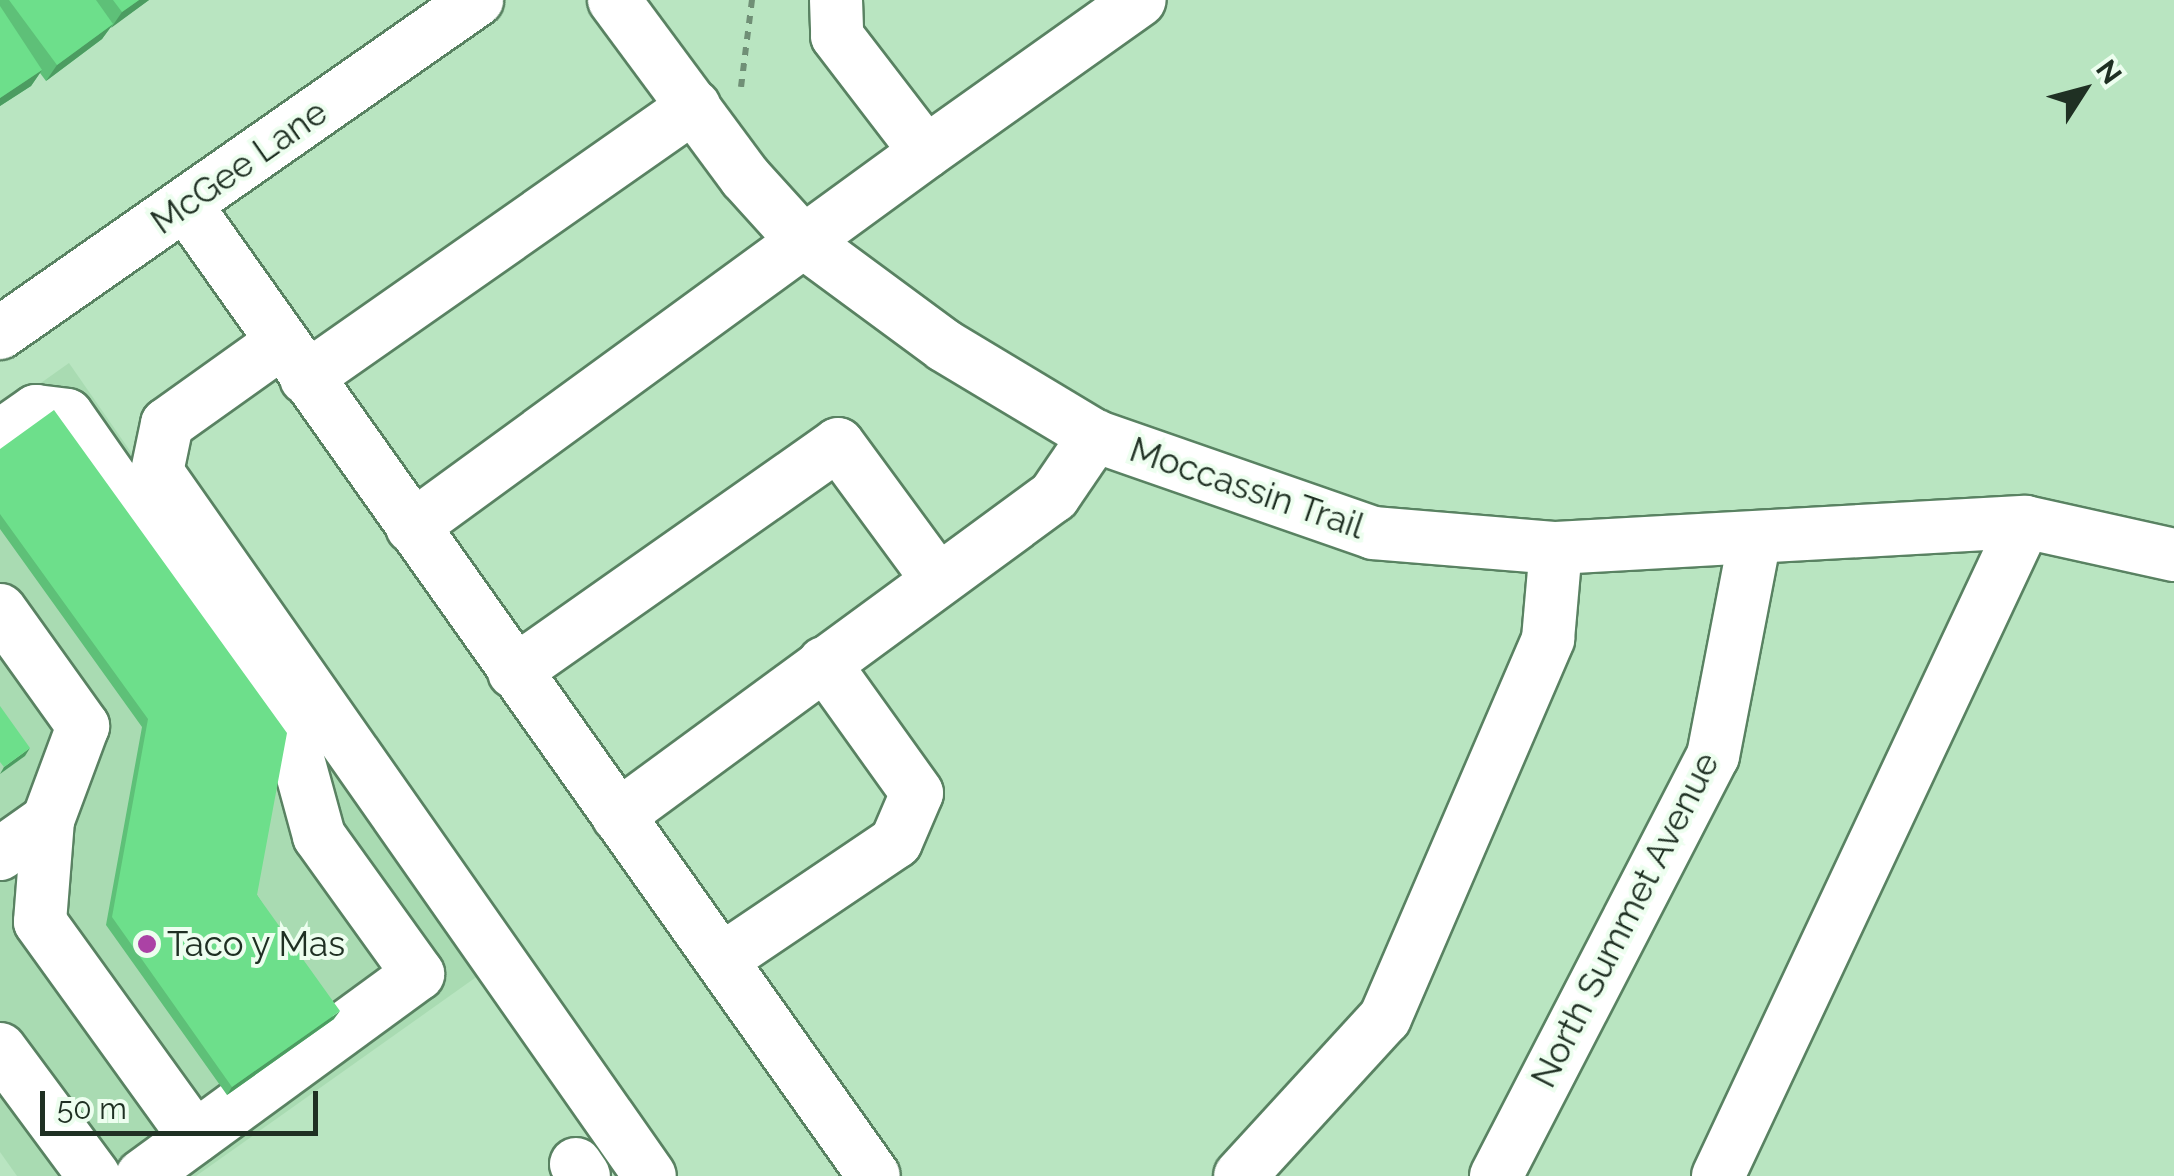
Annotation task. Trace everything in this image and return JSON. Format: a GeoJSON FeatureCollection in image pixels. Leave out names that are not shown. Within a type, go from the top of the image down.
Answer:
{"type":"FeatureCollection","features":[{"type":"Feature","properties":{"kind":"street","name":"McGee Lane"},"geometry":{"type":"LineString","coordinates":[[0,333],[477,0]]}},
{"type":"Feature","properties":{"kind":"street","name":"Moccassin Trail"},"geometry":{"type":"LineString","coordinates":[[614,0],[718,96],[804,242],[945,346],[1094,436],[1372,532],[1556,548],[2025,522],[2174,555]]}},
{"type":"Feature","properties":{"kind":"street"},"geometry":{"type":"LineString","coordinates":[[836,0],[838,36],[926,152]]}},
{"type":"Feature","properties":{"kind":"street"},"geometry":{"type":"LineString","coordinates":[[412,528],[1140,0]]}},
{"type":"Feature","properties":{"kind":"street"},"geometry":{"type":"LineString","coordinates":[[650,1176],[156,472],[167,424],[294,360],[718,96]]}},
{"type":"Feature","properties":{"kind":"street"},"geometry":{"type":"LineString","coordinates":[[185,204],[874,1176]]}},
{"type":"Feature","properties":{"kind":"street"},"geometry":{"type":"LineString","coordinates":[[0,436],[36,410],[67,415],[292,737],[320,836],[418,974],[142,1176]]}},
{"type":"Feature","properties":{"kind":"street"},"geometry":{"type":"LineString","coordinates":[[618,816],[1054,496],[1094,436]]}},
{"type":"Feature","properties":{"kind":"street"},"geometry":{"type":"LineString","coordinates":[[514,672],[838,444],[938,579]]}},
{"type":"Feature","properties":{"kind":"street"},"geometry":{"type":"LineString","coordinates":[[1718,1176],[2025,522]]}},
{"type":"Feature","properties":{"kind":"street","name":"North Summet Avenue"},"geometry":{"type":"LineString","coordinates":[[1496,1176],[1713,756],[1755,538]]}},
{"type":"Feature","properties":{"kind":"street"},"geometry":{"type":"LineString","coordinates":[[1240,1176],[1385,1018],[1548,639],[1556,548]]}},
{"type":"Feature","properties":{"kind":"street"},"geometry":{"type":"LineString","coordinates":[[0,610],[83,726],[48,820],[40,922],[195,1137]]}},
{"type":"Feature","properties":{"kind":"street"},"geometry":{"type":"LineString","coordinates":[[721,960],[896,842],[918,793],[824,663]]}},
{"type":"Feature","properties":{"kind":"street"},"geometry":{"type":"LineString","coordinates":[[0,854],[48,820]]}},
{"type":"Feature","properties":{"kind":"street"},"geometry":{"type":"LineString","coordinates":[[0,1048],[94,1176]]}},
{"type":"Feature","properties":{"kind":"path"},"geometry":{"type":"LineString","coordinates":[[718,96],[752,0]]}},
{"type":"Feature","properties":{"kind":"shaded area"},"geometry":{"type":"Polygon","coordinates":[[[69,363],[489,968],[196,1176],[17,1176],[0,1152],[0,412],[69,363]]]}},
{"type":"Feature","properties":{"kind":"building"},"geometry":{"type":"Polygon","coordinates":[[[9,0],[96,0],[113,24],[57,65],[9,0]]]}},
{"type":"Feature","properties":{"kind":"building"},"geometry":{"type":"Polygon","coordinates":[[[113,0],[139,0],[122,12],[113,0]]]}},
{"type":"Feature","properties":{"kind":"building"},"geometry":{"type":"Polygon","coordinates":[[[0,6],[42,70],[0,98],[0,6]]]}},
{"type":"Feature","properties":{"kind":"building"},"geometry":{"type":"Polygon","coordinates":[[[54,410],[287,733],[257,895],[340,1011],[232,1087],[112,917],[148,719],[0,514],[0,449],[54,410]]]}},
{"type":"Feature","properties":{"kind":"building"},"geometry":{"type":"Polygon","coordinates":[[[0,706],[30,748],[4,767],[0,762],[0,706]]]}},
{"type":"Feature","properties":{"kind":"place","name":"Taco y Mas"},"geometry":{"type":"Point","coordinates":[147,944]}}]}
